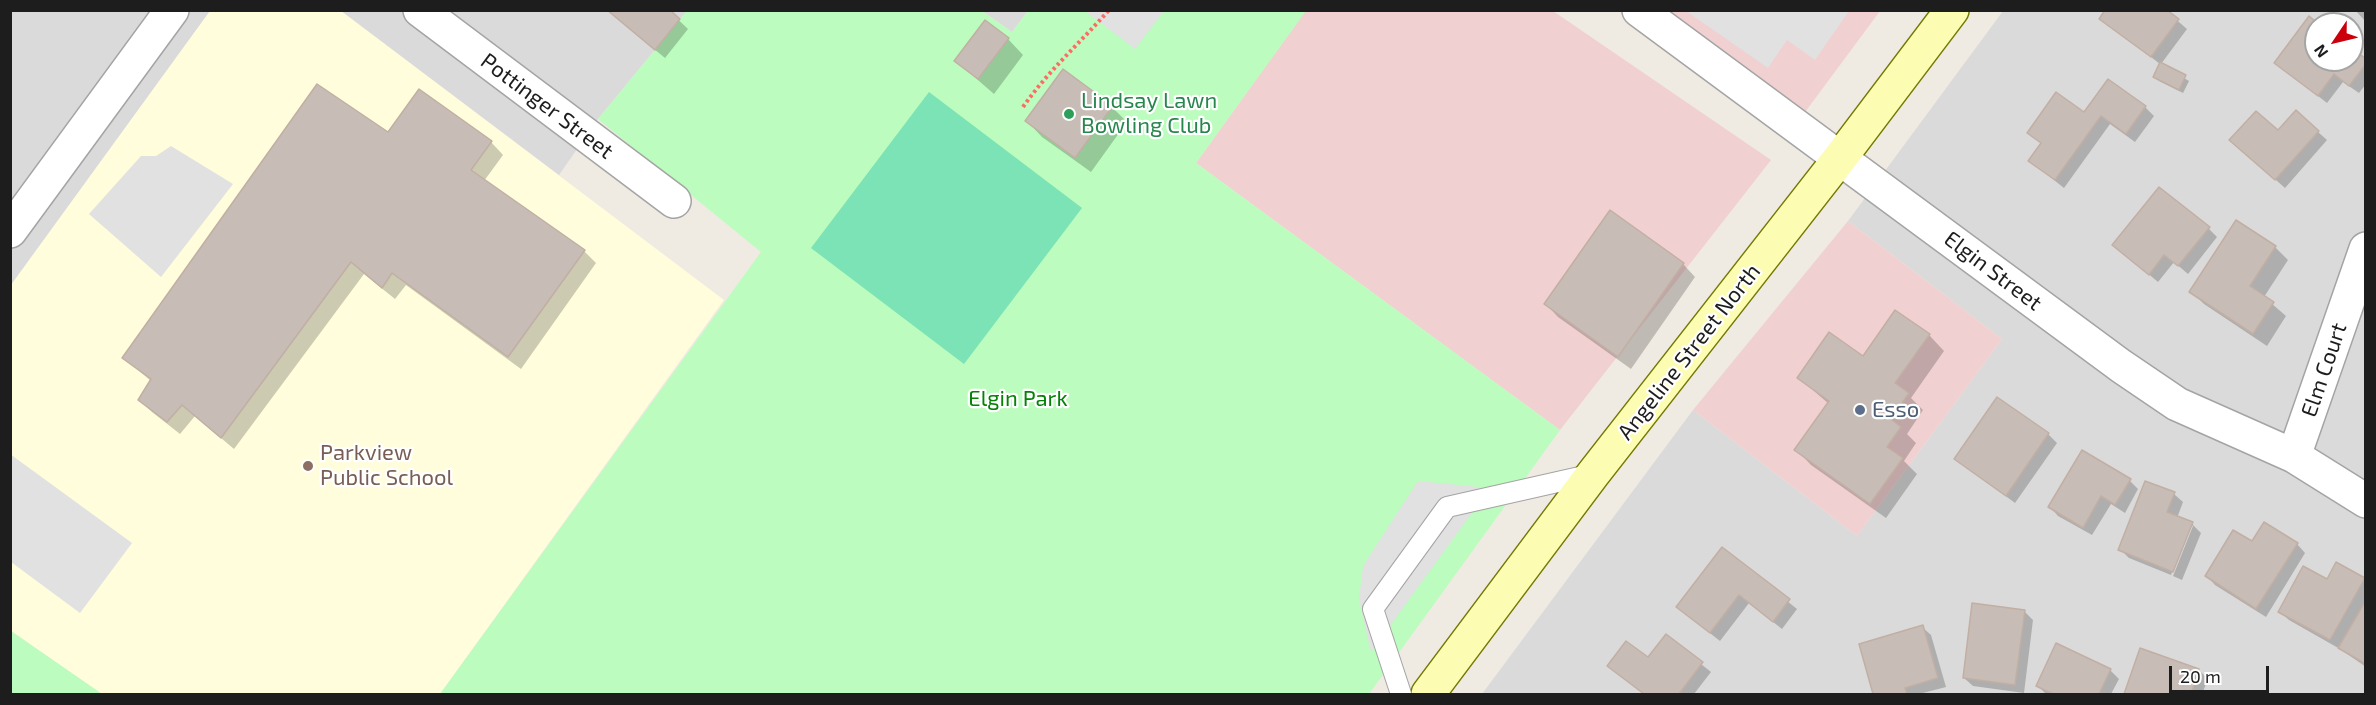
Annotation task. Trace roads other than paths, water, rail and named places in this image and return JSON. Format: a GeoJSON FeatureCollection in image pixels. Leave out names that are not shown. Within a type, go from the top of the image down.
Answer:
{"type":"FeatureCollection","features":[{"type":"Feature","properties":{"kind":"main road","name":"Angeline Street North"},"geometry":{"type":"LineString","coordinates":[[1428,694],[1593,474],[1840,158],[1952,10]]}},
{"type":"Feature","properties":{"kind":"street"},"geometry":{"type":"LineString","coordinates":[[10,231],[172,10]]}},
{"type":"Feature","properties":{"kind":"street","name":"Pottinger Street"},"geometry":{"type":"LineString","coordinates":[[420,10],[674,201]]}},
{"type":"Feature","properties":{"kind":"street","name":"Elgin Street"},"geometry":{"type":"LineString","coordinates":[[1639,10],[2121,366],[2177,404],[2294,456],[2366,501]]}},
{"type":"Feature","properties":{"kind":"street","name":"Elm Court"},"geometry":{"type":"LineString","coordinates":[[2294,456],[2366,249]]}},
{"type":"Feature","properties":{"kind":"lane"},"geometry":{"type":"LineString","coordinates":[[1401,694],[1373,609],[1447,507],[1593,474]]}},
{"type":"Feature","properties":{"kind":"place","name":"Lindsay Lawn Bowling Club"},"geometry":{"type":"Point","coordinates":[1069,114]}},
{"type":"Feature","properties":{"kind":"place","name":"Esso"},"geometry":{"type":"Point","coordinates":[1860,410]}},
{"type":"Feature","properties":{"kind":"place","name":"Parkview Public School"},"geometry":{"type":"Point","coordinates":[308,466]}},
{"type":"Feature","properties":{"kind":"park label","name":"Elgin Park"},"geometry":{"type":"Point","coordinates":[1018,399]}}]}
